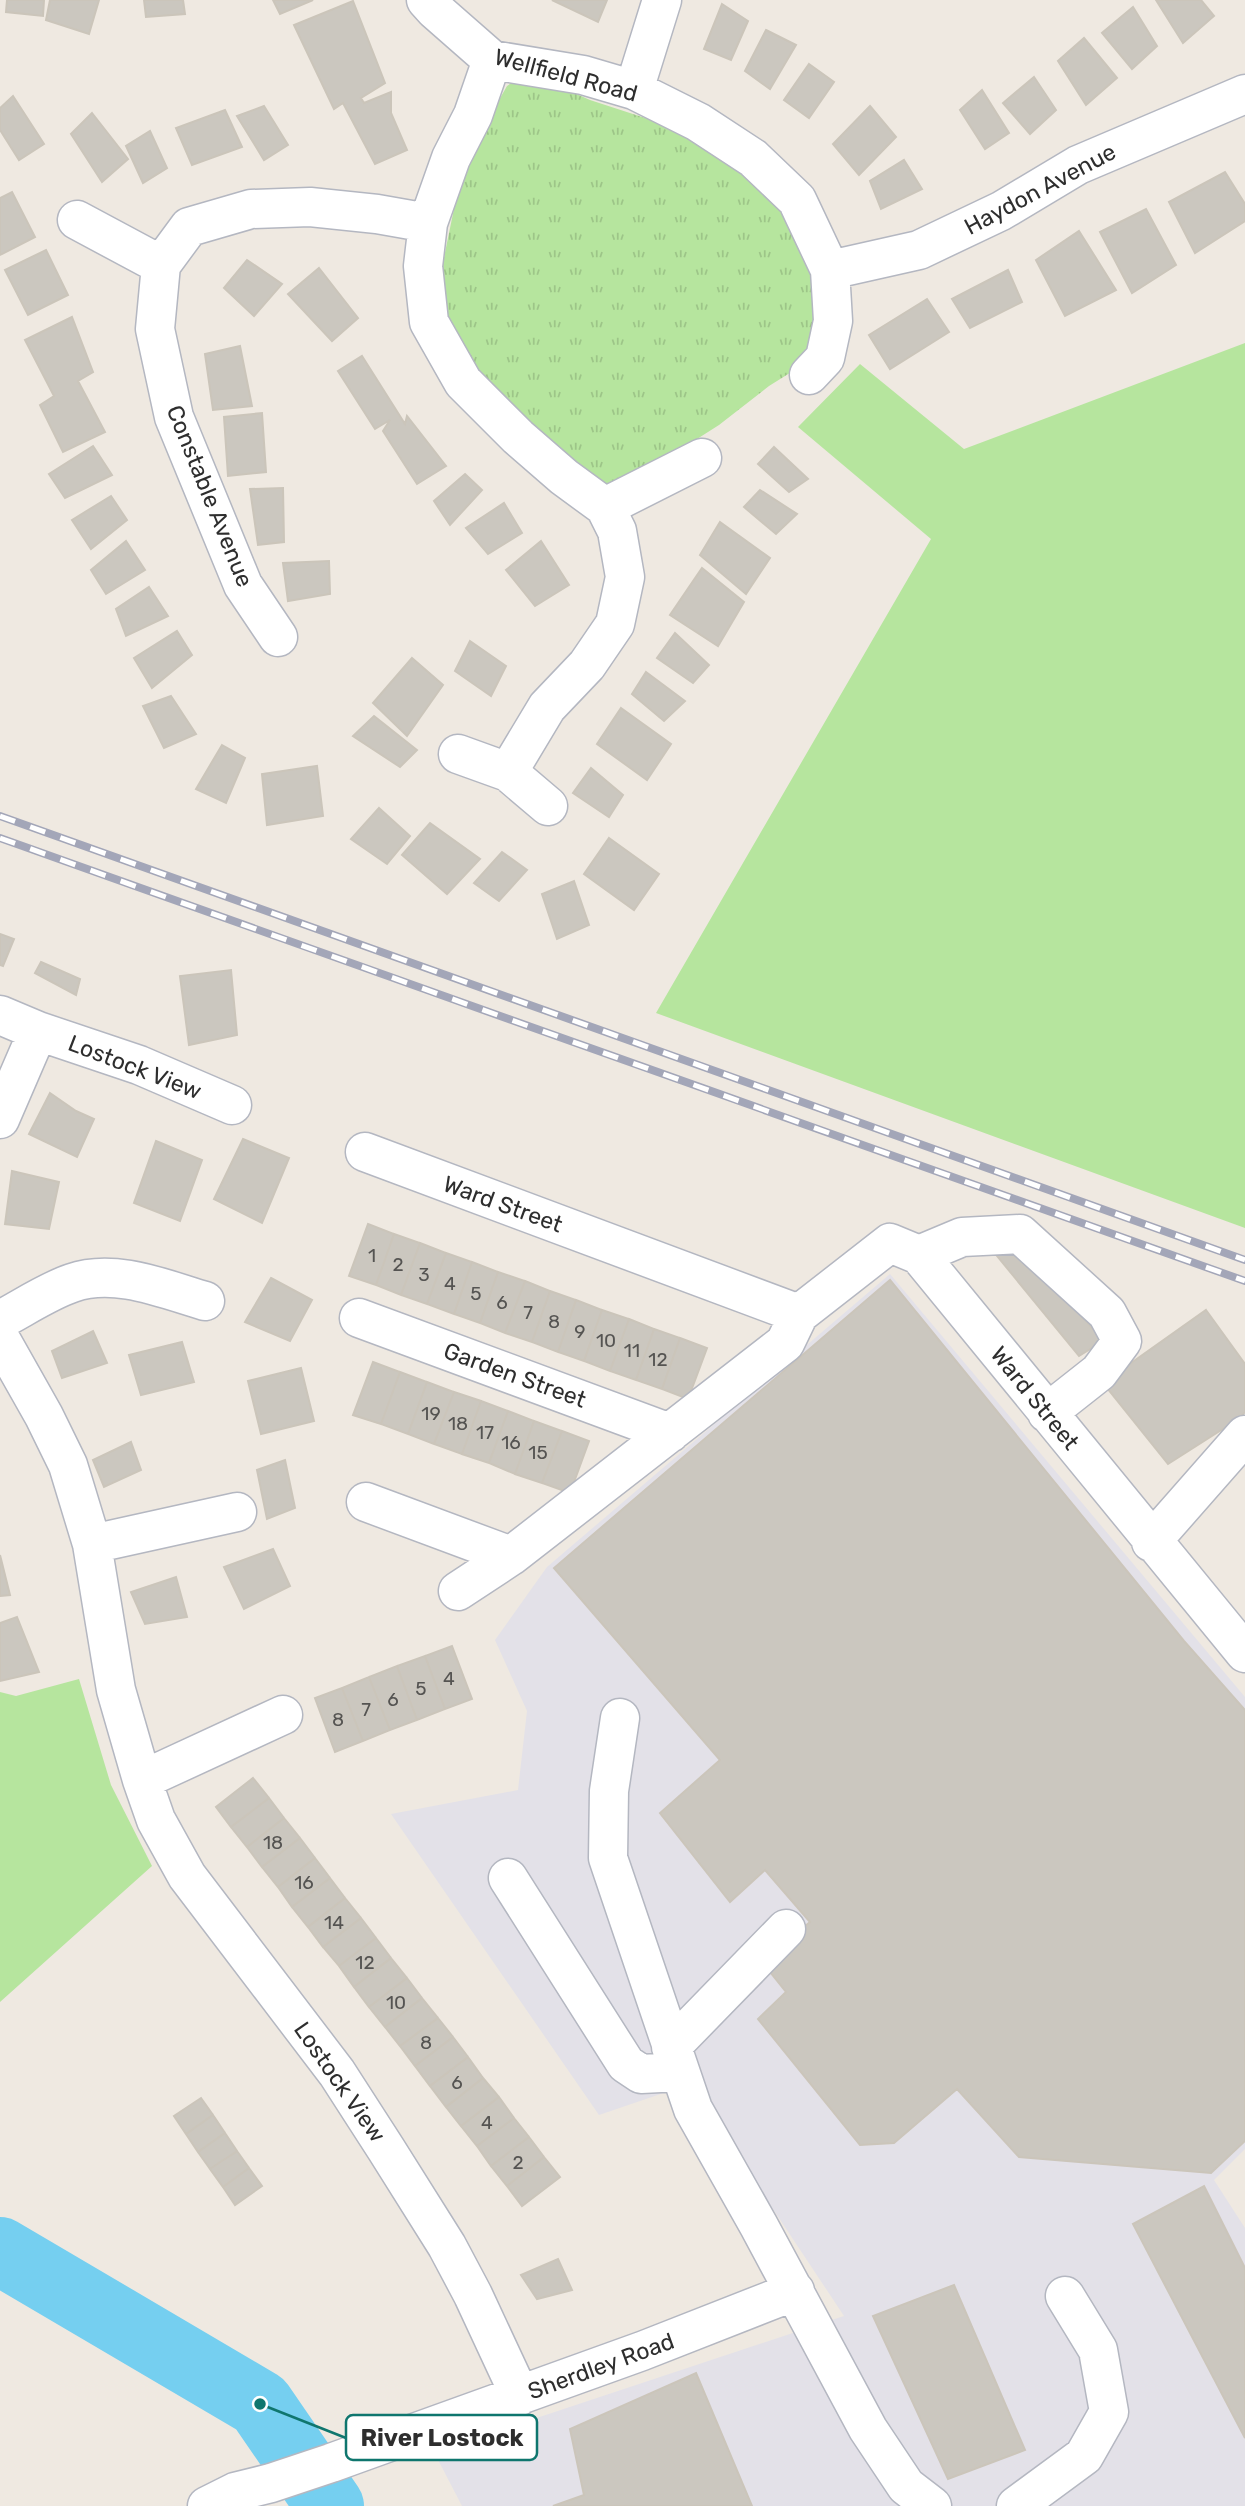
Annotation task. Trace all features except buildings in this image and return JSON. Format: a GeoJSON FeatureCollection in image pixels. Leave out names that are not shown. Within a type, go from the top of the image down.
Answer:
{"type":"FeatureCollection","features":[{"type":"Feature","properties":{"kind":"street","name":"Wellfield Road"},"geometry":{"type":"LineString","coordinates":[[426,0],[492,60],[583,75],[634,90],[698,122],[753,158],[797,200],[830,270],[833,321],[825,358],[809,375]]}},
{"type":"Feature","properties":{"kind":"street"},"geometry":{"type":"LineString","coordinates":[[634,90],[662,0]]}},
{"type":"Feature","properties":{"kind":"street"},"geometry":{"type":"LineString","coordinates":[[492,60],[473,115],[451,159],[428,223],[423,266],[429,322],[463,382],[518,437],[564,477],[605,507],[617,531],[625,577],[615,624],[587,665],[547,708],[508,772]]}},
{"type":"Feature","properties":{"kind":"street","name":"Haydon Avenue"},"geometry":{"type":"LineString","coordinates":[[830,270],[919,250],[1002,211],[1078,165],[1245,94]]}},
{"type":"Feature","properties":{"kind":"street"},"geometry":{"type":"LineString","coordinates":[[77,220],[161,265],[188,227],[251,209],[310,207],[428,223]]}},
{"type":"Feature","properties":{"kind":"street","name":"Constable Avenue"},"geometry":{"type":"LineString","coordinates":[[161,265],[155,329],[174,416],[243,585],[278,638]]}},
{"type":"Feature","properties":{"kind":"street"},"geometry":{"type":"LineString","coordinates":[[605,507],[702,458]]}},
{"type":"Feature","properties":{"kind":"street"},"geometry":{"type":"LineString","coordinates":[[458,754],[508,772],[548,806]]}},
{"type":"Feature","properties":{"kind":"street","name":"Lostock View"},"geometry":{"type":"LineString","coordinates":[[0,1014],[38,1031],[139,1065],[232,1105]]}},
{"type":"Feature","properties":{"kind":"street","name":"Lostock View"},"geometry":{"type":"LineString","coordinates":[[0,1119],[38,1031]]}},
{"type":"Feature","properties":{"kind":"street","name":"Ward Street"},"geometry":{"type":"LineString","coordinates":[[365,1152],[799,1314]]}},
{"type":"Feature","properties":{"kind":"street"},"geometry":{"type":"LineString","coordinates":[[458,1591],[511,1556],[785,1343],[799,1314],[890,1243],[919,1255],[962,1237],[1020,1234],[1107,1313],[1122,1341],[1099,1372],[1047,1413]]}},
{"type":"Feature","properties":{"kind":"street","name":"Ward Street"},"geometry":{"type":"LineString","coordinates":[[919,1255],[1151,1542],[1245,1653]]}},
{"type":"Feature","properties":{"kind":"street"},"geometry":{"type":"LineString","coordinates":[[0,1320],[72,1283],[97,1277],[147,1284],[205,1301]]}},
{"type":"Feature","properties":{"kind":"street","name":"Garden Street"},"geometry":{"type":"LineString","coordinates":[[359,1318],[670,1433]]}},
{"type":"Feature","properties":{"kind":"street","name":"Lostock View"},"geometry":{"type":"LineString","coordinates":[[0,1338],[68,1465],[92,1544],[116,1690],[156,1820],[187,1876],[337,2073],[447,2246],[520,2396]]}},
{"type":"Feature","properties":{"kind":"street"},"geometry":{"type":"LineString","coordinates":[[1151,1542],[1245,1435]]}},
{"type":"Feature","properties":{"kind":"street"},"geometry":{"type":"LineString","coordinates":[[366,1502],[511,1556]]}},
{"type":"Feature","properties":{"kind":"street"},"geometry":{"type":"LineString","coordinates":[[92,1544],[237,1512]]}},
{"type":"Feature","properties":{"kind":"street"},"geometry":{"type":"LineString","coordinates":[[142,1780],[283,1715]]}},
{"type":"Feature","properties":{"kind":"street"},"geometry":{"type":"LineString","coordinates":[[620,1718],[609,1791],[608,1858],[693,2109],[795,2291],[868,2429],[906,2486],[932,2506]]}},
{"type":"Feature","properties":{"kind":"street"},"geometry":{"type":"LineString","coordinates":[[508,1878],[626,2064],[641,2074],[676,2060],[786,1929]]}},
{"type":"Feature","properties":{"kind":"street","name":"Sherdley Road"},"geometry":{"type":"LineString","coordinates":[[207,2506],[235,2492],[331,2463],[520,2396],[711,2326],[795,2291]]}},
{"type":"Feature","properties":{"kind":"street"},"geometry":{"type":"LineString","coordinates":[[1016,2506],[1084,2456],[1110,2413],[1098,2350],[1065,2296]]}},
{"type":"Feature","properties":{"kind":"shaded area"},"geometry":{"type":"Polygon","coordinates":[[[890,1274],[1245,1697],[1245,2149],[1214,2180],[1245,2228],[1245,2506],[462,2506],[434,2452],[844,2316],[690,2084],[599,2115],[391,1814],[518,1790],[527,1711],[495,1640],[547,1567],[890,1274]]]}},
{"type":"Feature","properties":{"kind":"green space"},"geometry":{"type":"Polygon","coordinates":[[[520,77],[545,80],[590,100],[679,129],[742,166],[786,213],[803,247],[813,286],[815,342],[801,366],[769,386],[719,425],[675,453],[610,488],[590,477],[535,431],[450,342],[441,272],[456,199],[482,130],[507,86],[520,77]]]}},
{"type":"Feature","properties":{"kind":"green space"},"geometry":{"type":"Polygon","coordinates":[[[1245,343],[1245,1228],[656,1013],[931,539],[798,427],[860,364],[964,449],[1245,343]]]}},
{"type":"Feature","properties":{"kind":"green space"},"geometry":{"type":"Polygon","coordinates":[[[79,1679],[111,1785],[152,1866],[0,2002],[0,1692],[16,1696],[79,1679]]]}},
{"type":"Feature","properties":{"kind":"waterway"},"geometry":{"type":"LineString","coordinates":[[0,2251],[260,2404],[330,2506]]}},
{"type":"Feature","properties":{"kind":"railway"},"geometry":{"type":"LineString","coordinates":[[0,816],[1245,1260]]}},
{"type":"Feature","properties":{"kind":"railway"},"geometry":{"type":"LineString","coordinates":[[0,838],[1245,1281]]}},
{"type":"Feature","properties":{"kind":"place","name":"River Lostock"},"geometry":{"type":"Point","coordinates":[260,2404]}}]}
